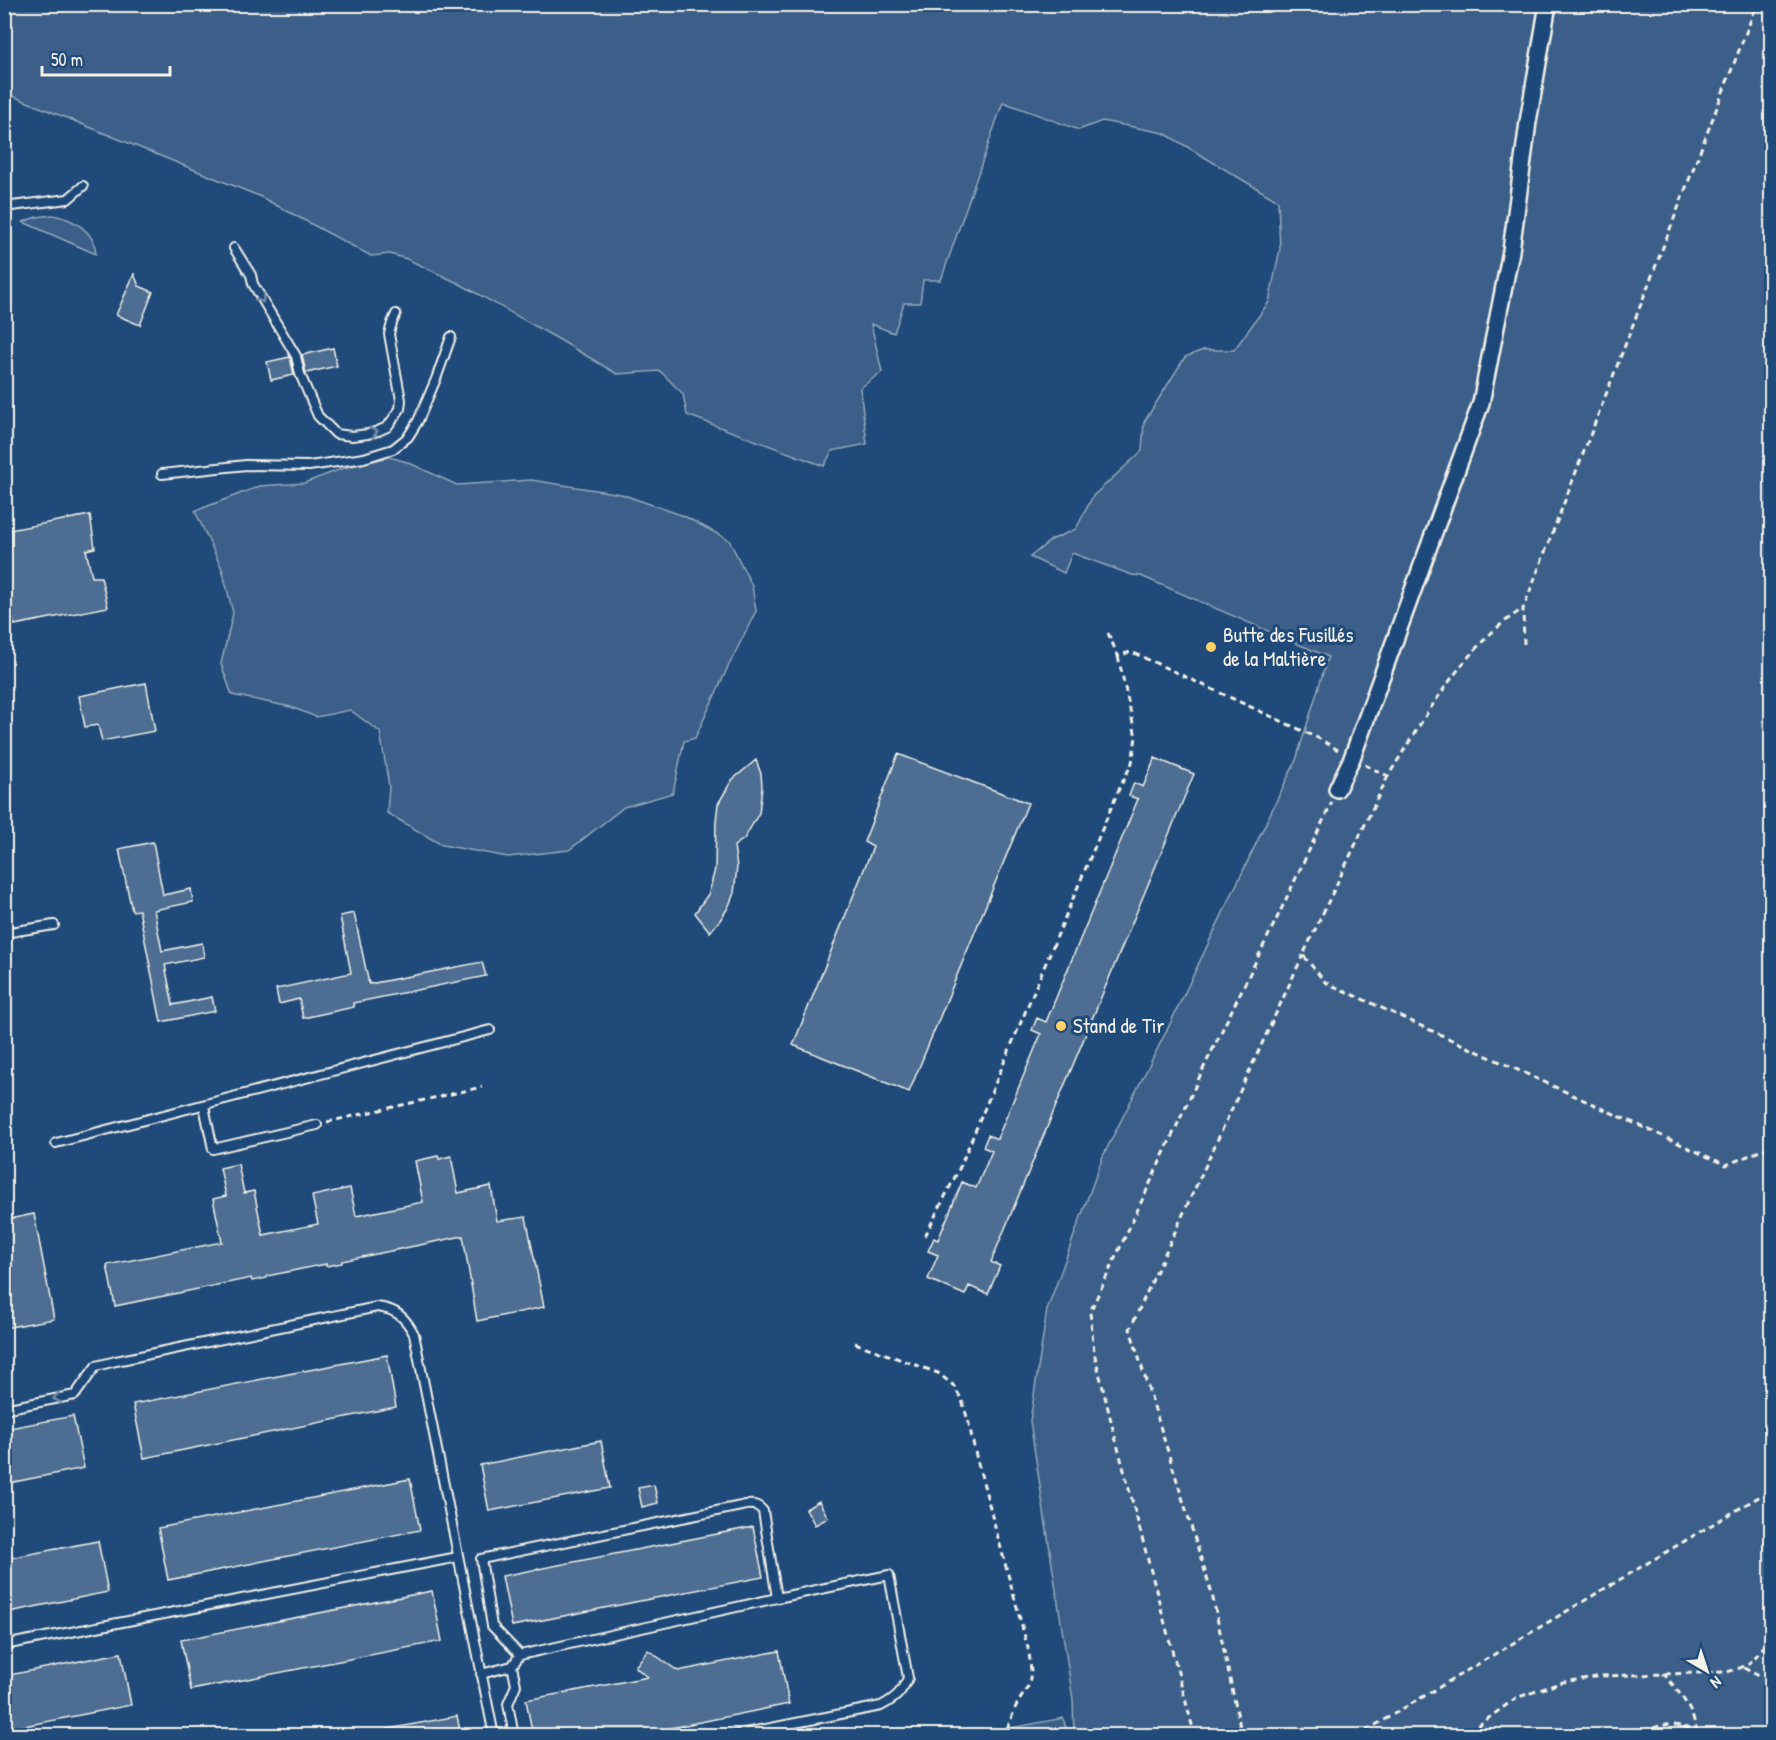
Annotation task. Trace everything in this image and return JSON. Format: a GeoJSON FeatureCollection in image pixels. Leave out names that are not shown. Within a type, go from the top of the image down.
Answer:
{"type":"FeatureCollection","features":[{"type":"Feature","properties":{"kind":"street"},"geometry":{"type":"LineString","coordinates":[[1337,789],[1352,758],[1481,404],[1511,251],[1528,122],[1548,4]]}},
{"type":"Feature","properties":{"kind":"lane"},"geometry":{"type":"LineString","coordinates":[[4,207],[68,199],[82,186]]}},
{"type":"Feature","properties":{"kind":"lane"},"geometry":{"type":"LineString","coordinates":[[234,248],[296,356],[300,374],[318,416],[336,434],[352,436],[378,431],[387,427],[400,409],[401,400],[389,334],[396,314]]}},
{"type":"Feature","properties":{"kind":"lane"},"geometry":{"type":"LineString","coordinates":[[162,474],[246,465],[309,466],[364,458],[393,449],[408,437],[418,421],[451,337]]}},
{"type":"Feature","properties":{"kind":"lane"},"geometry":{"type":"LineString","coordinates":[[4,933],[54,925]]}},
{"type":"Feature","properties":{"kind":"lane"},"geometry":{"type":"LineString","coordinates":[[56,1143],[490,1030]]}},
{"type":"Feature","properties":{"kind":"lane"},"geometry":{"type":"LineString","coordinates":[[204,1106],[213,1149],[317,1125]]}},
{"type":"Feature","properties":{"kind":"lane"},"geometry":{"type":"LineString","coordinates":[[4,1409],[75,1395],[96,1366],[377,1307],[397,1312],[408,1323],[414,1334],[494,1736]]}},
{"type":"Feature","properties":{"kind":"lane"},"geometry":{"type":"LineString","coordinates":[[520,1655],[492,1626],[481,1559],[753,1504],[763,1511],[777,1598]]}},
{"type":"Feature","properties":{"kind":"lane"},"geometry":{"type":"LineString","coordinates":[[4,1645],[458,1557]]}},
{"type":"Feature","properties":{"kind":"lane"},"geometry":{"type":"LineString","coordinates":[[481,1674],[512,1666],[520,1655],[889,1575],[908,1678],[902,1691],[881,1706],[730,1736]]}},
{"type":"Feature","properties":{"kind":"lane"},"geometry":{"type":"LineString","coordinates":[[512,1666],[516,1685],[508,1704],[514,1736]]}},
{"type":"Feature","properties":{"kind":"path"},"geometry":{"type":"LineString","coordinates":[[1524,644],[1523,609],[1757,4]]}},
{"type":"Feature","properties":{"kind":"path"},"geometry":{"type":"LineString","coordinates":[[1242,1736],[1212,1594],[1130,1329],[1388,776],[1458,669],[1492,632],[1523,609]]}},
{"type":"Feature","properties":{"kind":"path"},"geometry":{"type":"LineString","coordinates":[[925,1236],[960,1167],[1132,763],[1136,737],[1118,656],[1108,633]]}},
{"type":"Feature","properties":{"kind":"path"},"geometry":{"type":"LineString","coordinates":[[1118,656],[1130,652],[1136,654],[1318,738],[1388,776]]}},
{"type":"Feature","properties":{"kind":"path"},"geometry":{"type":"LineString","coordinates":[[1194,1736],[1094,1352],[1090,1312],[1196,1083],[1337,789]]}},
{"type":"Feature","properties":{"kind":"path"},"geometry":{"type":"LineString","coordinates":[[1304,955],[1324,982],[1726,1165],[1772,1146]]}},
{"type":"Feature","properties":{"kind":"path"},"geometry":{"type":"LineString","coordinates":[[317,1125],[482,1087]]}},
{"type":"Feature","properties":{"kind":"path"},"geometry":{"type":"LineString","coordinates":[[855,1343],[938,1373],[952,1385],[962,1400],[1029,1652],[1031,1671],[1029,1685],[1016,1706],[1007,1729]]}},
{"type":"Feature","properties":{"kind":"path"},"geometry":{"type":"LineString","coordinates":[[1357,1736],[1772,1489]]}},
{"type":"Feature","properties":{"kind":"path"},"geometry":{"type":"LineString","coordinates":[[1459,1736],[1479,1725],[1516,1698],[1563,1682],[1602,1676],[1727,1671],[1744,1668],[1772,1639]]}},
{"type":"Feature","properties":{"kind":"path"},"geometry":{"type":"LineString","coordinates":[[1744,1668],[1772,1683]]}},
{"type":"Feature","properties":{"kind":"path"},"geometry":{"type":"LineString","coordinates":[[1663,1673],[1687,1703],[1697,1734]]}},
{"type":"Feature","properties":{"kind":"path"},"geometry":{"type":"LineString","coordinates":[[1634,1736],[1662,1724],[1687,1728],[1697,1734]]}},
{"type":"Feature","properties":{"kind":"shaded area"},"geometry":{"type":"Polygon","coordinates":[[[4,5],[1771,5],[1771,1735],[1074,1735],[1073,1700],[1030,1421],[1047,1310],[1103,1156],[1167,1030],[1296,760],[1328,657],[1141,576],[1132,575],[1072,553],[1064,573],[1030,557],[1051,540],[1076,529],[1093,496],[1142,451],[1144,422],[1185,357],[1203,350],[1234,350],[1269,302],[1280,249],[1278,201],[1164,133],[1102,121],[1079,130],[1003,102],[941,280],[923,280],[920,303],[904,303],[894,333],[871,324],[882,372],[860,388],[867,444],[832,451],[824,466],[687,415],[683,394],[660,371],[617,374],[460,284],[407,259],[390,254],[371,256],[259,196],[5,93],[4,5]]]}},
{"type":"Feature","properties":{"kind":"shaded area"},"geometry":{"type":"Polygon","coordinates":[[[53,215],[82,227],[92,239],[96,254],[23,222],[36,217],[53,215]]]}},
{"type":"Feature","properties":{"kind":"shaded area"},"geometry":{"type":"Polygon","coordinates":[[[389,457],[407,462],[457,485],[531,480],[621,494],[684,516],[729,540],[752,586],[756,611],[695,738],[684,741],[673,793],[624,807],[569,850],[508,857],[442,845],[387,813],[389,786],[380,732],[350,710],[316,717],[291,707],[232,695],[221,664],[233,613],[222,569],[195,511],[260,486],[304,483],[344,468],[389,457]]]}},
{"type":"Feature","properties":{"kind":"shaded area"},"geometry":{"type":"Polygon","coordinates":[[[1063,1718],[1068,1735],[975,1735],[1063,1718]]]}},
{"type":"Feature","properties":{"kind":"building"},"geometry":{"type":"Polygon","coordinates":[[[134,274],[139,286],[153,292],[140,325],[116,315],[134,274]]]}},
{"type":"Feature","properties":{"kind":"building"},"geometry":{"type":"Polygon","coordinates":[[[333,348],[337,366],[306,373],[302,355],[333,348]]]}},
{"type":"Feature","properties":{"kind":"building"},"geometry":{"type":"Polygon","coordinates":[[[290,357],[294,375],[271,380],[267,362],[290,357]]]}},
{"type":"Feature","properties":{"kind":"building"},"geometry":{"type":"Polygon","coordinates":[[[90,515],[95,548],[86,550],[92,577],[101,577],[108,607],[14,625],[4,576],[4,531],[90,515]]]}},
{"type":"Feature","properties":{"kind":"building"},"geometry":{"type":"Polygon","coordinates":[[[146,683],[155,731],[102,741],[98,725],[85,727],[79,696],[146,683]]]}},
{"type":"Feature","properties":{"kind":"building"},"geometry":{"type":"Polygon","coordinates":[[[898,754],[1028,803],[909,1092],[793,1045],[873,847],[864,842],[898,754]]]}},
{"type":"Feature","properties":{"kind":"building","name":"Stand de Tir"},"geometry":{"type":"Polygon","coordinates":[[[1155,758],[1194,774],[991,1262],[1000,1266],[988,1294],[969,1286],[965,1295],[928,1279],[938,1255],[928,1251],[934,1238],[938,1240],[962,1182],[976,1188],[992,1151],[983,1147],[988,1135],[997,1139],[1041,1034],[1032,1030],[1037,1018],[1046,1022],[1138,799],[1129,796],[1134,783],[1143,787],[1155,758]]]}},
{"type":"Feature","properties":{"kind":"building"},"geometry":{"type":"Polygon","coordinates":[[[756,760],[761,774],[762,787],[759,813],[744,839],[734,846],[737,867],[734,893],[728,908],[710,932],[695,913],[709,893],[715,869],[718,804],[732,780],[756,760]]]}},
{"type":"Feature","properties":{"kind":"building"},"geometry":{"type":"Polygon","coordinates":[[[153,842],[163,895],[191,889],[193,902],[154,910],[162,951],[202,943],[204,957],[165,965],[173,1005],[212,997],[215,1011],[161,1022],[139,910],[132,911],[119,849],[153,842]]]}},
{"type":"Feature","properties":{"kind":"building"},"geometry":{"type":"Polygon","coordinates":[[[354,913],[369,984],[482,962],[486,976],[353,1003],[354,1007],[303,1018],[299,999],[279,1004],[276,989],[351,973],[340,916],[354,913]]]}},
{"type":"Feature","properties":{"kind":"building"},"geometry":{"type":"Polygon","coordinates":[[[438,1156],[439,1159],[451,1156],[458,1193],[491,1186],[497,1221],[526,1217],[544,1307],[477,1321],[463,1236],[342,1261],[342,1263],[326,1266],[326,1264],[252,1281],[251,1278],[115,1306],[107,1265],[222,1242],[213,1199],[226,1196],[220,1168],[238,1164],[244,1193],[254,1191],[263,1235],[318,1224],[312,1196],[350,1188],[356,1216],[423,1202],[415,1161],[438,1156]]]}},
{"type":"Feature","properties":{"kind":"building"},"geometry":{"type":"Polygon","coordinates":[[[34,1214],[54,1319],[4,1328],[4,1220],[34,1214]]]}},
{"type":"Feature","properties":{"kind":"building"},"geometry":{"type":"Polygon","coordinates":[[[387,1355],[396,1407],[144,1458],[133,1404],[387,1355]]]}},
{"type":"Feature","properties":{"kind":"building"},"geometry":{"type":"Polygon","coordinates":[[[73,1416],[84,1468],[4,1484],[4,1429],[73,1416]]]}},
{"type":"Feature","properties":{"kind":"building"},"geometry":{"type":"Polygon","coordinates":[[[601,1441],[610,1488],[489,1511],[480,1465],[601,1441]]]}},
{"type":"Feature","properties":{"kind":"building"},"geometry":{"type":"Polygon","coordinates":[[[410,1479],[420,1530],[168,1580],[158,1528],[410,1479]]]}},
{"type":"Feature","properties":{"kind":"building"},"geometry":{"type":"Polygon","coordinates":[[[654,1485],[658,1503],[642,1507],[638,1488],[654,1485]]]}},
{"type":"Feature","properties":{"kind":"building"},"geometry":{"type":"Polygon","coordinates":[[[819,1501],[828,1518],[815,1525],[806,1509],[819,1501]]]}},
{"type":"Feature","properties":{"kind":"building"},"geometry":{"type":"Polygon","coordinates":[[[753,1527],[763,1577],[512,1626],[502,1576],[753,1527]]]}},
{"type":"Feature","properties":{"kind":"building"},"geometry":{"type":"Polygon","coordinates":[[[98,1541],[108,1592],[4,1613],[4,1559],[98,1541]]]}},
{"type":"Feature","properties":{"kind":"building"},"geometry":{"type":"Polygon","coordinates":[[[432,1591],[442,1641],[191,1690],[181,1640],[432,1591]]]}},
{"type":"Feature","properties":{"kind":"building"},"geometry":{"type":"Polygon","coordinates":[[[648,1650],[678,1671],[779,1651],[789,1704],[631,1736],[533,1736],[526,1700],[648,1677],[635,1667],[648,1650]]]}},
{"type":"Feature","properties":{"kind":"building"},"geometry":{"type":"Polygon","coordinates":[[[121,1653],[131,1705],[4,1730],[4,1676],[121,1653]]]}},
{"type":"Feature","properties":{"kind":"building"},"geometry":{"type":"Polygon","coordinates":[[[457,1716],[461,1736],[389,1736],[388,1729],[457,1716]]]}},
{"type":"Feature","properties":{"kind":"place","name":"Butte des Fusillés de la Maltière"},"geometry":{"type":"Point","coordinates":[1211,647]}},
{"type":"Feature","properties":{"kind":"place","name":"Stand de Tir"},"geometry":{"type":"Point","coordinates":[1061,1026]}}]}
